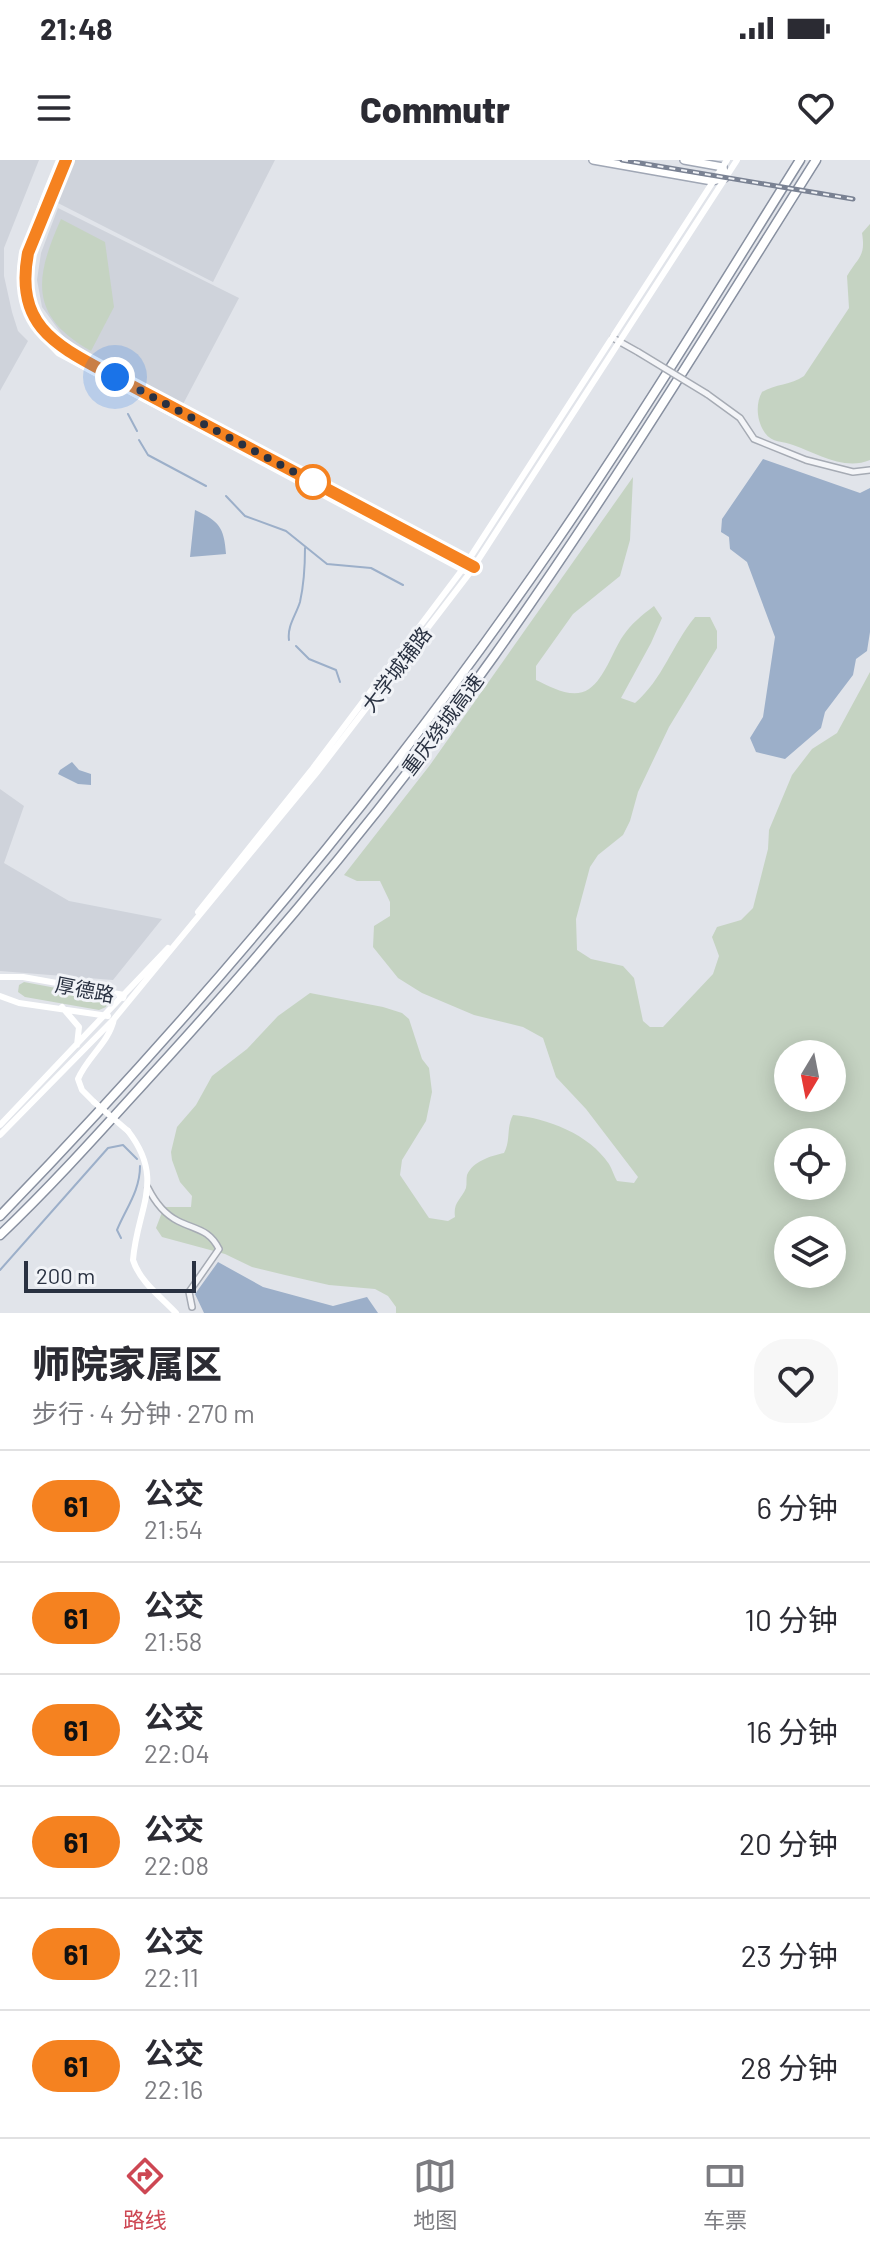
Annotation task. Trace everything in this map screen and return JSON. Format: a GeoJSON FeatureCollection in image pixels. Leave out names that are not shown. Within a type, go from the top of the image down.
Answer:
{"type":"FeatureCollection","features":[{"type":"Feature","properties":{"kind":"highway","name":"重庆绕城高速"},"geometry":{"type":"LineString","coordinates":[[0,1216],[211,989],[318,862],[400,757],[555,543],[631,430],[800,160]]}},
{"type":"Feature","properties":{"kind":"highway","name":"重庆绕城高速"},"geometry":{"type":"LineString","coordinates":[[0,1235],[84,1149],[222,997],[329,870],[421,752],[492,658],[567,550],[816,160]]}},
{"type":"Feature","properties":{"kind":"main road"},"geometry":{"type":"LineString","coordinates":[[593,160],[712,181],[725,178],[725,164],[684,160]]}},
{"type":"Feature","properties":{"kind":"street"},"geometry":{"type":"LineString","coordinates":[[59,160],[22,251],[19,267],[18,284],[26,316],[29,325],[42,340],[58,353],[468,568]]}},
{"type":"Feature","properties":{"kind":"street"},"geometry":{"type":"LineString","coordinates":[[66,160],[28,253],[25,269],[28,299],[38,323],[48,336],[81,358],[468,568]]}},
{"type":"Feature","properties":{"kind":"street","name":"大学城辅路"},"geometry":{"type":"LineString","coordinates":[[0,1135],[114,1019],[318,771],[468,568],[737,160]]}},
{"type":"Feature","properties":{"kind":"street","name":"大学城辅路"},"geometry":{"type":"LineString","coordinates":[[616,340],[725,164]]}},
{"type":"Feature","properties":{"kind":"street"},"geometry":{"type":"LineString","coordinates":[[616,340],[707,394],[740,418],[754,439],[806,460],[853,472],[870,470]]}},
{"type":"Feature","properties":{"kind":"street","name":"大学城辅路"},"geometry":{"type":"LineString","coordinates":[[0,1125],[173,942],[468,568]]}},
{"type":"Feature","properties":{"kind":"street","name":"厚德路"},"geometry":{"type":"LineString","coordinates":[[0,977],[23,977],[124,995],[114,1019],[62,1007],[19,1003],[0,996]]}},
{"type":"Feature","properties":{"kind":"street"},"geometry":{"type":"LineString","coordinates":[[62,1007],[79,1027],[77,1046]]}},
{"type":"Feature","properties":{"kind":"street"},"geometry":{"type":"LineString","coordinates":[[114,1019],[112,1032],[78,1079],[82,1090],[128,1131],[139,1145],[148,1173],[148,1188],[133,1260],[155,1293],[176,1313]]}},
{"type":"Feature","properties":{"kind":"street"},"geometry":{"type":"LineString","coordinates":[[148,1188],[166,1213],[179,1222],[206,1232],[219,1249],[189,1292],[192,1307]]}},
{"type":"Feature","properties":{"kind":"shaded area"},"geometry":{"type":"Polygon","coordinates":[[[0,160],[39,160],[4,248],[4,276],[12,312],[18,331],[28,341],[0,391],[0,160]]]}},
{"type":"Feature","properties":{"kind":"shaded area"},"geometry":{"type":"Polygon","coordinates":[[[74,160],[275,160],[213,282],[54,201],[74,160]]]}},
{"type":"Feature","properties":{"kind":"shaded area"},"geometry":{"type":"Polygon","coordinates":[[[58,208],[239,298],[182,406],[66,340],[42,307],[37,280],[41,253],[58,208]]]}},
{"type":"Feature","properties":{"kind":"shaded area"},"geometry":{"type":"Polygon","coordinates":[[[0,789],[24,806],[4,863],[69,901],[162,919],[113,980],[0,971],[0,789]]]}},
{"type":"Feature","properties":{"kind":"green space"},"geometry":{"type":"Polygon","coordinates":[[[61,219],[105,242],[114,307],[91,351],[56,324],[43,294],[42,277],[46,259],[61,219]]]}},
{"type":"Feature","properties":{"kind":"green space"},"geometry":{"type":"Polygon","coordinates":[[[870,224],[870,460],[840,462],[771,439],[760,424],[758,407],[762,392],[804,376],[849,308],[847,276],[860,256],[862,233],[870,224]]]}},
{"type":"Feature","properties":{"kind":"green space"},"geometry":{"type":"Polygon","coordinates":[[[633,477],[630,540],[620,576],[573,614],[536,666],[536,680],[569,693],[589,689],[604,672],[626,632],[654,606],[662,618],[621,698],[635,703],[660,673],[695,617],[710,617],[717,631],[717,648],[669,727],[638,792],[623,835],[598,855],[590,867],[576,919],[577,950],[591,959],[623,966],[634,978],[643,1021],[650,1027],[663,1027],[713,974],[719,956],[712,937],[717,927],[741,920],[753,908],[768,849],[769,830],[792,775],[812,749],[837,733],[870,672],[870,1313],[396,1313],[396,1307],[388,1296],[375,1289],[329,1285],[252,1267],[225,1254],[162,1237],[156,1228],[164,1207],[191,1207],[192,1196],[180,1182],[172,1160],[177,1127],[196,1105],[212,1076],[247,1049],[278,1016],[310,993],[383,1007],[402,1013],[409,1019],[422,1059],[429,1068],[432,1092],[426,1121],[402,1160],[400,1175],[429,1218],[448,1221],[455,1217],[455,1208],[473,1166],[504,1153],[513,1115],[553,1124],[579,1136],[601,1153],[617,1181],[634,1183],[638,1177],[586,1109],[556,1077],[543,1038],[523,1027],[474,1015],[422,993],[398,978],[373,947],[374,926],[390,916],[390,902],[380,881],[357,881],[344,875],[430,765],[633,477]]]}},
{"type":"Feature","properties":{"kind":"green space"},"geometry":{"type":"Polygon","coordinates":[[[24,982],[104,997],[108,1001],[106,1007],[99,1010],[25,997],[18,992],[19,985],[24,982]]]}},
{"type":"Feature","properties":{"kind":"water"},"geometry":{"type":"Polygon","coordinates":[[[763,459],[860,493],[870,488],[870,632],[867,651],[856,659],[853,675],[825,712],[821,728],[785,759],[756,752],[750,738],[763,717],[775,637],[747,562],[730,549],[729,537],[721,532],[722,519],[763,459]]]}},
{"type":"Feature","properties":{"kind":"water"},"geometry":{"type":"Polygon","coordinates":[[[195,510],[219,526],[226,554],[190,557],[195,510]]]}},
{"type":"Feature","properties":{"kind":"water"},"geometry":{"type":"Polygon","coordinates":[[[72,762],[79,770],[91,774],[91,785],[78,784],[58,774],[72,762]]]}},
{"type":"Feature","properties":{"kind":"water"},"geometry":{"type":"Polygon","coordinates":[[[218,1262],[263,1287],[333,1306],[367,1297],[378,1313],[204,1313],[195,1294],[218,1262]]]}},
{"type":"Feature","properties":{"kind":"waterway"},"geometry":{"type":"LineString","coordinates":[[128,414],[137,431]]}},
{"type":"Feature","properties":{"kind":"waterway"},"geometry":{"type":"LineString","coordinates":[[139,440],[148,455],[206,486]]}},
{"type":"Feature","properties":{"kind":"waterway"},"geometry":{"type":"LineString","coordinates":[[226,496],[245,516],[286,531],[327,564],[371,568],[403,585]]}},
{"type":"Feature","properties":{"kind":"waterway"},"geometry":{"type":"LineString","coordinates":[[289,640],[301,595],[305,548]]}},
{"type":"Feature","properties":{"kind":"waterway"},"geometry":{"type":"LineString","coordinates":[[296,646],[309,659],[336,670],[340,682]]}},
{"type":"Feature","properties":{"kind":"waterway"},"geometry":{"type":"LineString","coordinates":[[0,1270],[108,1148],[123,1145],[137,1159]]}},
{"type":"Feature","properties":{"kind":"waterway"},"geometry":{"type":"LineString","coordinates":[[121,1238],[117,1230],[135,1191],[140,1166]]}},
{"type":"Feature","properties":{"kind":"railway"},"geometry":{"type":"LineString","coordinates":[[622,160],[853,199]]}},
{"type":"Feature","properties":{"kind":"bus line","name":"61"},"geometry":{"type":"LineString","coordinates":[[66,160],[28,253],[25,269],[28,299],[38,323],[48,336],[61,347],[115,377],[474,567]]}},
{"type":"Feature","properties":{"kind":"route"},"geometry":{"type":"LineString","coordinates":[[115,377],[313,482]]}}]}
